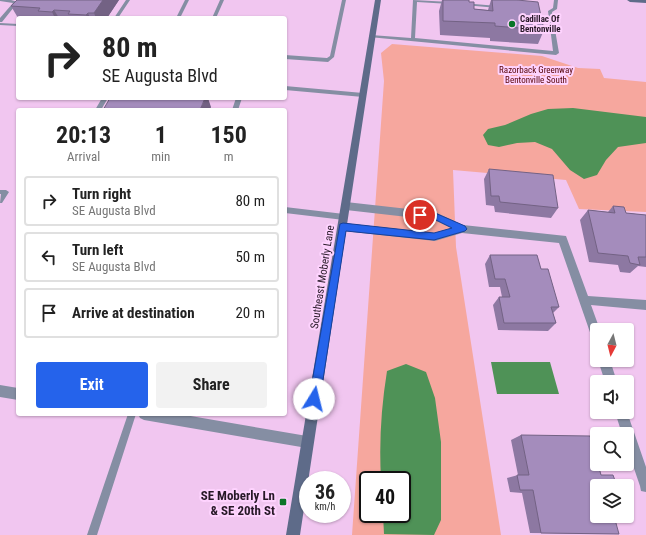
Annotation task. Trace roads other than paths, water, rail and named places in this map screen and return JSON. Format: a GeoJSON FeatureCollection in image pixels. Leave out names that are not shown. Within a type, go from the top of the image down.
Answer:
{"type":"FeatureCollection","features":[{"type":"Feature","properties":{"kind":"street","name":"Southeast Moberly Lane"},"geometry":{"type":"LineString","coordinates":[[293,535],[346,206],[371,36],[378,0]]}},
{"type":"Feature","properties":{"kind":"street"},"geometry":{"type":"LineString","coordinates":[[630,0],[646,1]]}},
{"type":"Feature","properties":{"kind":"street"},"geometry":{"type":"LineString","coordinates":[[346,206],[435,216],[462,229],[563,239],[592,323]]}},
{"type":"Feature","properties":{"kind":"street"},"geometry":{"type":"LineString","coordinates":[[343,222],[434,237],[462,229]]}},
{"type":"Feature","properties":{"kind":"street"},"geometry":{"type":"LineString","coordinates":[[584,300],[646,305]]}},
{"type":"Feature","properties":{"kind":"street"},"geometry":{"type":"LineString","coordinates":[[0,391],[16,394]]}},
{"type":"Feature","properties":{"kind":"street"},"geometry":{"type":"LineString","coordinates":[[156,416],[307,442]]}},
{"type":"Feature","properties":{"kind":"street"},"geometry":{"type":"LineString","coordinates":[[624,419],[646,486]]}},
{"type":"Feature","properties":{"kind":"lane"},"geometry":{"type":"LineString","coordinates":[[0,0],[16,2],[0,22],[16,25]]}},
{"type":"Feature","properties":{"kind":"lane"},"geometry":{"type":"LineString","coordinates":[[117,16],[128,0]]}},
{"type":"Feature","properties":{"kind":"lane"},"geometry":{"type":"LineString","coordinates":[[179,16],[187,0]]}},
{"type":"Feature","properties":{"kind":"lane"},"geometry":{"type":"LineString","coordinates":[[215,16],[222,0]]}},
{"type":"Feature","properties":{"kind":"lane"},"geometry":{"type":"LineString","coordinates":[[287,56],[328,60],[332,56],[344,0]]}},
{"type":"Feature","properties":{"kind":"lane"},"geometry":{"type":"LineString","coordinates":[[413,40],[415,0],[502,7]]}},
{"type":"Feature","properties":{"kind":"lane"},"geometry":{"type":"LineString","coordinates":[[542,10],[550,11],[555,9],[556,0]]}},
{"type":"Feature","properties":{"kind":"lane"},"geometry":{"type":"LineString","coordinates":[[371,36],[541,50],[556,53],[550,11]]}},
{"type":"Feature","properties":{"kind":"lane"},"geometry":{"type":"LineString","coordinates":[[287,88],[363,95]]}},
{"type":"Feature","properties":{"kind":"lane"},"geometry":{"type":"LineString","coordinates":[[0,192],[6,192],[0,201]]}},
{"type":"Feature","properties":{"kind":"lane"},"geometry":{"type":"LineString","coordinates":[[287,210],[343,222]]}},
{"type":"Feature","properties":{"kind":"lane"},"geometry":{"type":"LineString","coordinates":[[92,535],[131,416]]}},
{"type":"Feature","properties":{"kind":"place","name":"Cadillac Of Bentonville"},"geometry":{"type":"Point","coordinates":[512,24]}},
{"type":"Feature","properties":{"kind":"place","name":"SE Moberly Ln & SE 20th St"},"geometry":{"type":"Point","coordinates":[283,502]}},
{"type":"Feature","properties":{"kind":"park label","name":"Razorback Greenway Bentonville South"},"geometry":{"type":"Point","coordinates":[536,76]}}]}
